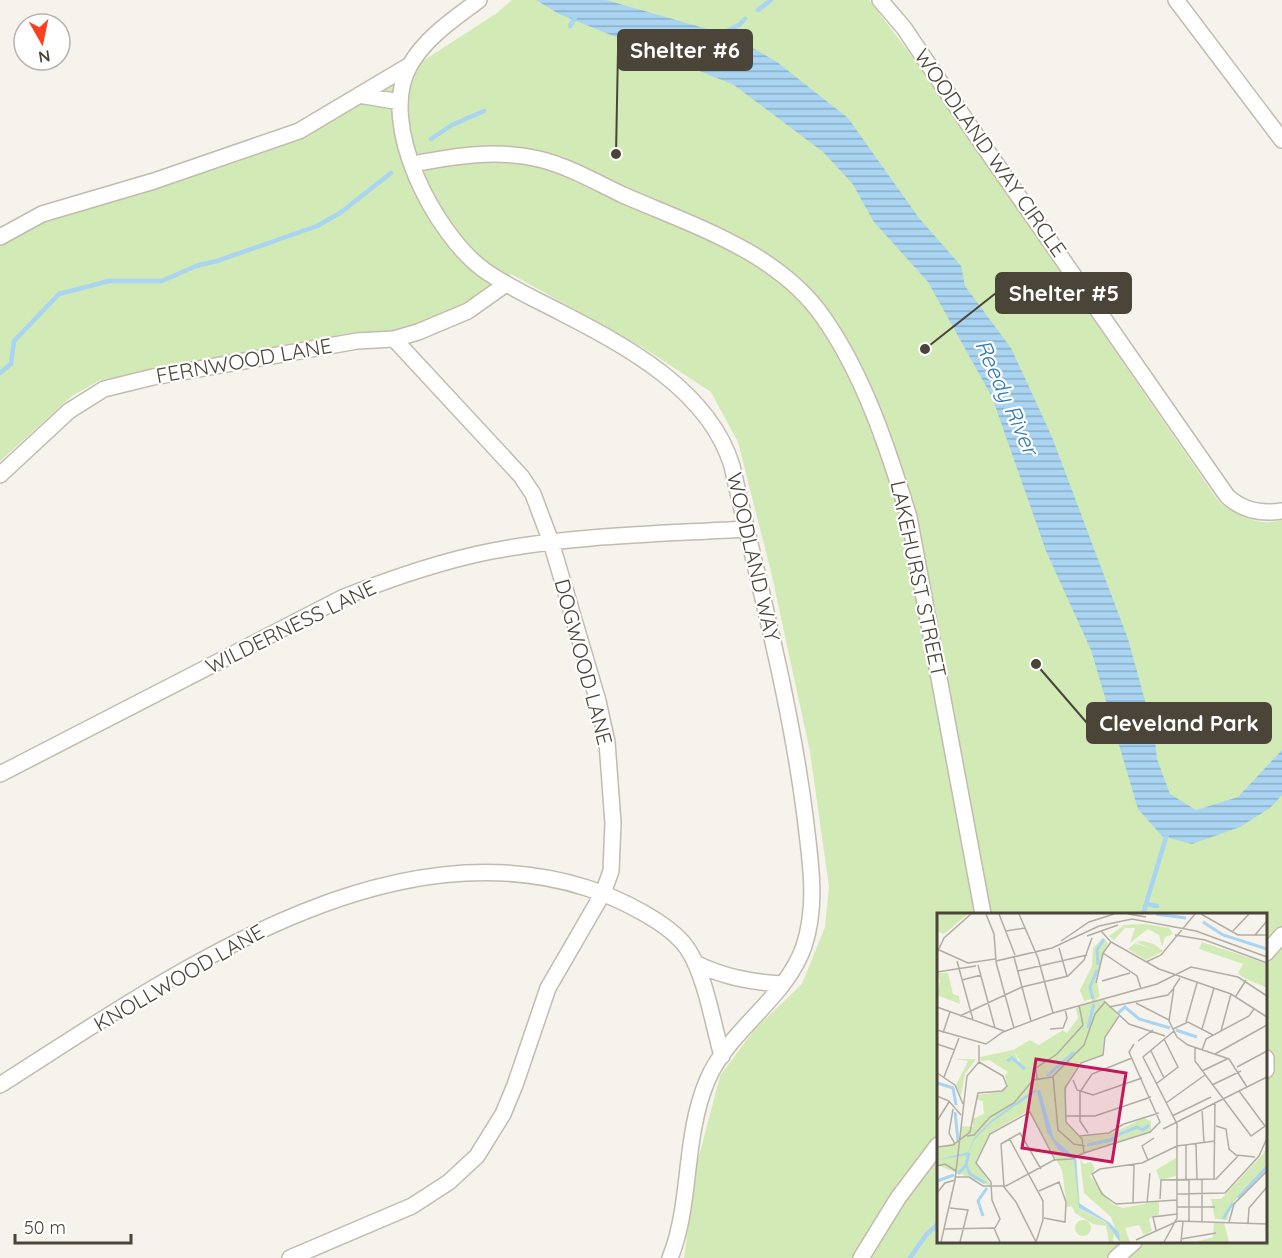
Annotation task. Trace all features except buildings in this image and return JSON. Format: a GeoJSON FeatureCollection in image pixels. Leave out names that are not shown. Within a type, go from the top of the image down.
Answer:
{"type":"FeatureCollection","features":[{"type":"Feature","properties":{"kind":"street","name":"WOODLAND WAY"},"geometry":{"type":"LineString","coordinates":[[479,0],[441,29],[410,65],[402,84],[401,120],[413,164],[425,196],[454,240],[468,256],[507,284],[653,367],[694,402],[724,444],[731,464],[797,754],[812,880],[812,912],[804,945],[798,960],[782,984],[722,1056],[706,1083],[693,1129],[677,1235],[670,1258]]}},
{"type":"Feature","properties":{"kind":"street","name":"WOODLAND WAY CIRCLE"},"geometry":{"type":"LineString","coordinates":[[880,0],[904,28],[1227,496],[1236,504],[1248,509],[1265,512],[1282,511]]}},
{"type":"Feature","properties":{"kind":"street"},"geometry":{"type":"LineString","coordinates":[[1176,0],[1282,140]]}},
{"type":"Feature","properties":{"kind":"street"},"geometry":{"type":"LineString","coordinates":[[0,237],[42,214],[154,181],[298,130],[410,65]]}},
{"type":"Feature","properties":{"kind":"street"},"geometry":{"type":"LineString","coordinates":[[359,95],[400,102]]}},
{"type":"Feature","properties":{"kind":"street","name":"LAKEHURST STREET"},"geometry":{"type":"LineString","coordinates":[[413,164],[486,154],[540,159],[698,228],[761,260],[793,284],[823,316],[857,376],[895,470],[909,517],[983,913]]}},
{"type":"Feature","properties":{"kind":"street","name":"FERNWOOD LANE"},"geometry":{"type":"LineString","coordinates":[[0,476],[69,411],[104,389],[153,377],[357,341],[394,339],[468,311],[507,284]]}},
{"type":"Feature","properties":{"kind":"street","name":"DOGWOOD LANE"},"geometry":{"type":"LineString","coordinates":[[290,1258],[412,1206],[449,1182],[477,1156],[503,1114],[548,988],[603,893],[613,856],[607,742],[588,662],[551,542],[533,494],[521,476],[394,339]]}},
{"type":"Feature","properties":{"kind":"street","name":"WILDERNESS LANE"},"geometry":{"type":"LineString","coordinates":[[0,774],[344,597],[453,560],[551,542],[746,529]]}},
{"type":"Feature","properties":{"kind":"street","name":"KNOLLWOOD LANE"},"geometry":{"type":"LineString","coordinates":[[0,1085],[223,948],[273,924],[382,885],[448,873],[494,872],[557,878],[603,893],[645,913],[686,946],[695,963],[722,1056]]}},
{"type":"Feature","properties":{"kind":"street"},"geometry":{"type":"LineString","coordinates":[[1267,952],[1282,935]]}},
{"type":"Feature","properties":{"kind":"street","name":"KNOLLWOOD LANE"},"geometry":{"type":"LineString","coordinates":[[695,963],[720,975],[748,981],[782,984]]}},
{"type":"Feature","properties":{"kind":"street"},"geometry":{"type":"LineString","coordinates":[[861,1258],[898,1197],[937,1148]]}},
{"type":"Feature","properties":{"kind":"street"},"geometry":{"type":"LineString","coordinates":[[1116,1258],[1133,1243]]}},
{"type":"Feature","properties":{"kind":"green space"},"geometry":{"type":"Polygon","coordinates":[[[512,0],[869,0],[914,59],[1219,502],[1249,519],[1265,522],[1282,520],[1282,1258],[684,1258],[696,1167],[720,1076],[754,1030],[802,984],[825,927],[829,887],[810,752],[772,576],[738,442],[711,392],[642,347],[511,274],[474,298],[428,321],[394,330],[307,341],[100,380],[72,396],[0,461],[0,245],[35,223],[151,187],[375,92],[497,13],[512,0]]]}},
{"type":"Feature","properties":{"kind":"water","name":"Reedy River"},"geometry":{"type":"Polygon","coordinates":[[[536,0],[606,0],[732,36],[777,62],[848,118],[919,218],[961,266],[965,286],[1011,348],[1052,437],[1128,639],[1154,733],[1157,759],[1170,794],[1196,810],[1238,797],[1282,750],[1282,795],[1270,808],[1240,827],[1192,844],[1162,836],[1138,809],[1091,650],[1046,551],[992,397],[928,282],[874,222],[852,183],[823,152],[734,85],[559,14],[536,0]]]}},
{"type":"Feature","properties":{"kind":"waterway"},"geometry":{"type":"LineString","coordinates":[[758,10],[771,0]]}},
{"type":"Feature","properties":{"kind":"waterway"},"geometry":{"type":"LineString","coordinates":[[570,26],[576,16]]}},
{"type":"Feature","properties":{"kind":"waterway"},"geometry":{"type":"LineString","coordinates":[[717,36],[739,25],[745,19]]}},
{"type":"Feature","properties":{"kind":"waterway"},"geometry":{"type":"LineString","coordinates":[[431,139],[452,125],[484,111]]}},
{"type":"Feature","properties":{"kind":"waterway"},"geometry":{"type":"LineString","coordinates":[[0,373],[11,364],[14,341],[59,294],[109,281],[162,281],[196,266],[217,261],[317,226],[340,213],[391,173]]}},
{"type":"Feature","properties":{"kind":"waterway"},"geometry":{"type":"LineString","coordinates":[[1143,913],[1167,834]]}},
{"type":"Feature","properties":{"kind":"waterway"},"geometry":{"type":"LineString","coordinates":[[1146,904],[1157,906]]}},
{"type":"Feature","properties":{"kind":"waterway"},"geometry":{"type":"LineString","coordinates":[[910,1258],[926,1235],[937,1225]]}},
{"type":"Feature","properties":{"kind":"place","name":"Shelter #6"},"geometry":{"type":"Point","coordinates":[616,154]}},
{"type":"Feature","properties":{"kind":"place","name":"Shelter #5"},"geometry":{"type":"Point","coordinates":[925,349]}},
{"type":"Feature","properties":{"kind":"place","name":"Cleveland Park"},"geometry":{"type":"Point","coordinates":[1036,664]}}]}
